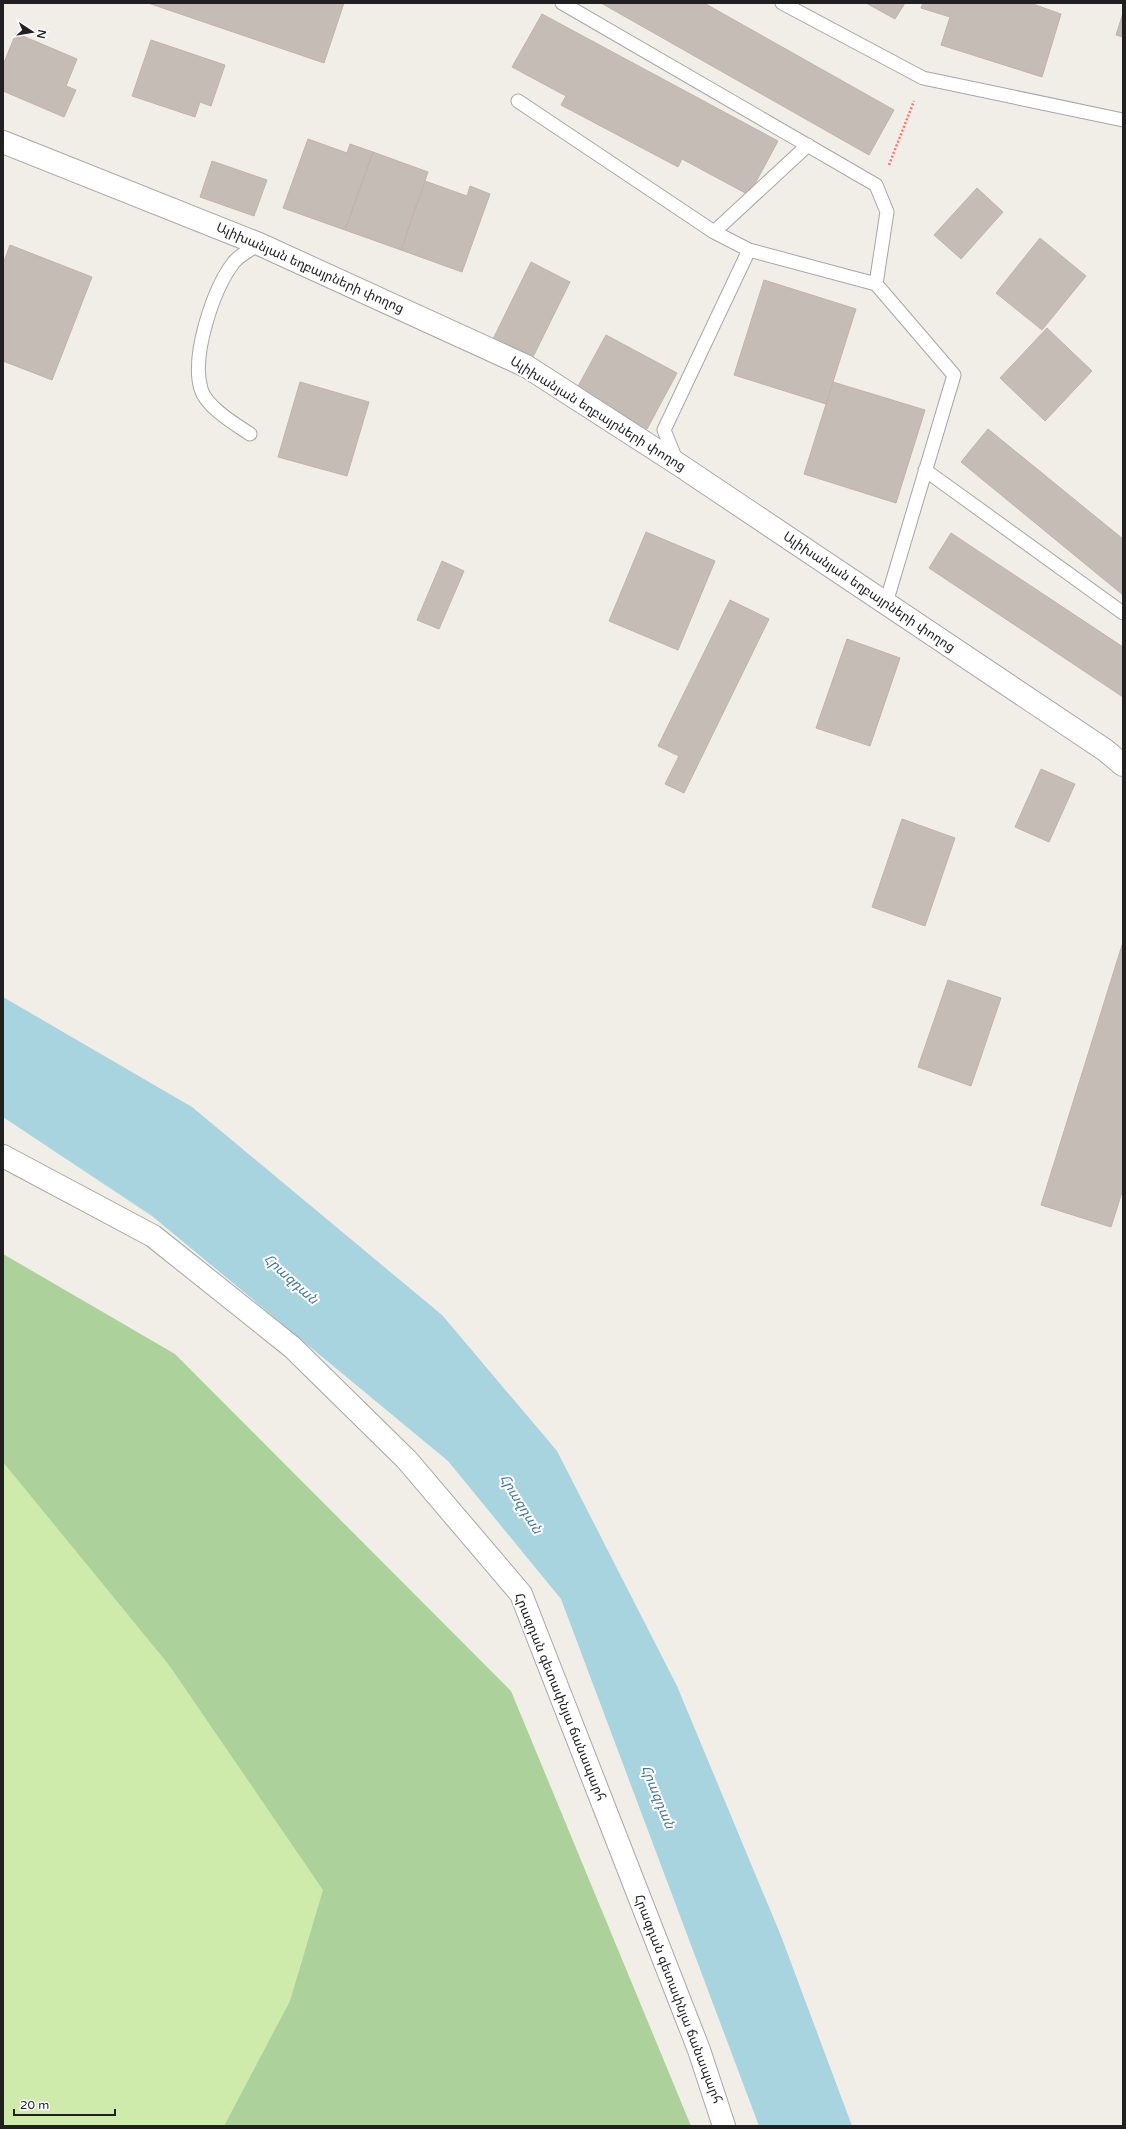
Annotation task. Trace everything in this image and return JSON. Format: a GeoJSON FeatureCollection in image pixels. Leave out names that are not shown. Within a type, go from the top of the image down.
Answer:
{"type":"FeatureCollection","features":[{"type":"Feature","properties":{"kind":"street","name":"Ալիխանյան եղբայրների փողոց"},"geometry":{"type":"LineString","coordinates":[[3,142],[259,244],[526,366],[678,464],[886,603],[1104,750],[1123,765]]}},
{"type":"Feature","properties":{"kind":"street","name":"Հրազդան գետափնյա ճանապարհ"},"geometry":{"type":"LineString","coordinates":[[3,1156],[153,1236],[292,1347],[407,1460],[521,1594],[699,2050],[724,2126]]}},
{"type":"Feature","properties":{"kind":"lane"},"geometry":{"type":"LineString","coordinates":[[562,3],[876,185],[886,212],[876,284]]}},
{"type":"Feature","properties":{"kind":"lane"},"geometry":{"type":"LineString","coordinates":[[782,3],[922,78],[1123,120]]}},
{"type":"Feature","properties":{"kind":"lane"},"geometry":{"type":"LineString","coordinates":[[518,101],[714,232],[749,250],[876,284],[954,375],[886,603]]}},
{"type":"Feature","properties":{"kind":"lane"},"geometry":{"type":"LineString","coordinates":[[714,232],[808,145]]}},
{"type":"Feature","properties":{"kind":"lane"},"geometry":{"type":"LineString","coordinates":[[250,434],[218,412],[201,390],[198,357],[216,293],[235,261],[259,244]]}},
{"type":"Feature","properties":{"kind":"lane"},"geometry":{"type":"LineString","coordinates":[[678,464],[664,430],[749,250]]}},
{"type":"Feature","properties":{"kind":"lane"},"geometry":{"type":"LineString","coordinates":[[925,470],[1123,613]]}},
{"type":"Feature","properties":{"kind":"path"},"geometry":{"type":"LineString","coordinates":[[891,163],[922,78]]}},
{"type":"Feature","properties":{"kind":"green space"},"geometry":{"type":"Polygon","coordinates":[[[3,1254],[175,1354],[511,1691],[691,2126],[224,2126],[290,2001],[323,1890],[169,1665],[3,1462],[3,1254]]]}},
{"type":"Feature","properties":{"kind":"green space"},"geometry":{"type":"Polygon","coordinates":[[[3,1311],[649,2126],[3,2126],[3,1311]]]}},
{"type":"Feature","properties":{"kind":"water","name":"Հրազդան"},"geometry":{"type":"Polygon","coordinates":[[[3,997],[192,1107],[442,1315],[557,1451],[677,1686],[781,1936],[852,2126],[759,2126],[561,1599],[448,1461],[152,1216],[3,1117],[3,997]]]}},
{"type":"Feature","properties":{"kind":"building"},"geometry":{"type":"Polygon","coordinates":[[[148,3],[344,3],[324,63],[148,3]]]}},
{"type":"Feature","properties":{"kind":"building"},"geometry":{"type":"Polygon","coordinates":[[[601,3],[704,3],[894,110],[869,155],[601,3]]]}},
{"type":"Feature","properties":{"kind":"building"},"geometry":{"type":"Polygon","coordinates":[[[866,3],[905,3],[895,19],[866,3]]]}},
{"type":"Feature","properties":{"kind":"building"},"geometry":{"type":"Polygon","coordinates":[[[923,3],[1030,3],[1061,14],[1042,77],[941,45],[950,17],[921,8],[923,3]]]}},
{"type":"Feature","properties":{"kind":"building"},"geometry":{"type":"Polygon","coordinates":[[[1123,13],[1123,37],[1116,35],[1123,13]]]}},
{"type":"Feature","properties":{"kind":"building"},"geometry":{"type":"Polygon","coordinates":[[[542,14],[778,141],[749,195],[682,159],[678,167],[561,105],[566,96],[512,67],[542,14]]]}},
{"type":"Feature","properties":{"kind":"building"},"geometry":{"type":"Polygon","coordinates":[[[16,33],[77,59],[66,86],[76,90],[64,117],[3,91],[3,65],[16,33]]]}},
{"type":"Feature","properties":{"kind":"building"},"geometry":{"type":"Polygon","coordinates":[[[151,40],[225,65],[211,106],[200,102],[195,117],[132,96],[151,40]]]}},
{"type":"Feature","properties":{"kind":"building"},"geometry":{"type":"Polygon","coordinates":[[[308,139],[347,153],[350,144],[373,152],[345,230],[283,208],[308,139]]]}},
{"type":"Feature","properties":{"kind":"building"},"geometry":{"type":"Polygon","coordinates":[[[373,152],[428,172],[401,250],[345,230],[373,152]]]}},
{"type":"Feature","properties":{"kind":"building"},"geometry":{"type":"Polygon","coordinates":[[[212,161],[267,180],[254,216],[200,197],[212,161]]]}},
{"type":"Feature","properties":{"kind":"building"},"geometry":{"type":"Polygon","coordinates":[[[425,181],[467,196],[470,186],[490,194],[462,272],[401,250],[425,181]]]}},
{"type":"Feature","properties":{"kind":"building"},"geometry":{"type":"Polygon","coordinates":[[[977,188],[1003,212],[961,259],[934,235],[977,188]]]}},
{"type":"Feature","properties":{"kind":"building"},"geometry":{"type":"Polygon","coordinates":[[[1040,238],[1086,276],[1042,330],[996,293],[1040,238]]]}},
{"type":"Feature","properties":{"kind":"building"},"geometry":{"type":"Polygon","coordinates":[[[10,245],[92,277],[52,380],[3,361],[3,264],[10,245]]]}},
{"type":"Feature","properties":{"kind":"building"},"geometry":{"type":"Polygon","coordinates":[[[531,262],[570,282],[532,359],[493,339],[531,262]]]}},
{"type":"Feature","properties":{"kind":"building"},"geometry":{"type":"Polygon","coordinates":[[[764,280],[856,309],[826,404],[734,375],[764,280]]]}},
{"type":"Feature","properties":{"kind":"building"},"geometry":{"type":"Polygon","coordinates":[[[1047,328],[1092,371],[1045,421],[1000,378],[1047,328]]]}},
{"type":"Feature","properties":{"kind":"building"},"geometry":{"type":"Polygon","coordinates":[[[606,335],[677,373],[647,429],[576,390],[606,335]]]}},
{"type":"Feature","properties":{"kind":"building"},"geometry":{"type":"Polygon","coordinates":[[[300,382],[369,402],[347,476],[278,457],[300,382]]]}},
{"type":"Feature","properties":{"kind":"building"},"geometry":{"type":"Polygon","coordinates":[[[833,382],[925,410],[896,503],[804,474],[833,382]]]}},
{"type":"Feature","properties":{"kind":"building"},"geometry":{"type":"Polygon","coordinates":[[[988,429],[1123,539],[1123,595],[961,462],[988,429]]]}},
{"type":"Feature","properties":{"kind":"building"},"geometry":{"type":"Polygon","coordinates":[[[646,532],[715,561],[678,650],[609,621],[646,532]]]}},
{"type":"Feature","properties":{"kind":"building"},"geometry":{"type":"Polygon","coordinates":[[[951,533],[1123,647],[1123,697],[929,568],[951,533]]]}},
{"type":"Feature","properties":{"kind":"building"},"geometry":{"type":"Polygon","coordinates":[[[442,561],[464,571],[439,629],[417,620],[442,561]]]}},
{"type":"Feature","properties":{"kind":"building"},"geometry":{"type":"Polygon","coordinates":[[[730,600],[769,619],[684,793],[665,784],[679,756],[658,746],[730,600]]]}},
{"type":"Feature","properties":{"kind":"building"},"geometry":{"type":"Polygon","coordinates":[[[847,639],[900,658],[870,746],[816,728],[847,639]]]}},
{"type":"Feature","properties":{"kind":"building"},"geometry":{"type":"Polygon","coordinates":[[[1041,769],[1075,784],[1049,842],[1015,827],[1041,769]]]}},
{"type":"Feature","properties":{"kind":"building"},"geometry":{"type":"Polygon","coordinates":[[[902,819],[955,838],[925,926],[872,907],[902,819]]]}},
{"type":"Feature","properties":{"kind":"building"},"geometry":{"type":"Polygon","coordinates":[[[1123,942],[1123,1189],[1111,1227],[1041,1205],[1123,942]]]}},
{"type":"Feature","properties":{"kind":"building"},"geometry":{"type":"Polygon","coordinates":[[[948,980],[1001,998],[971,1086],[918,1067],[948,980]]]}}]}
